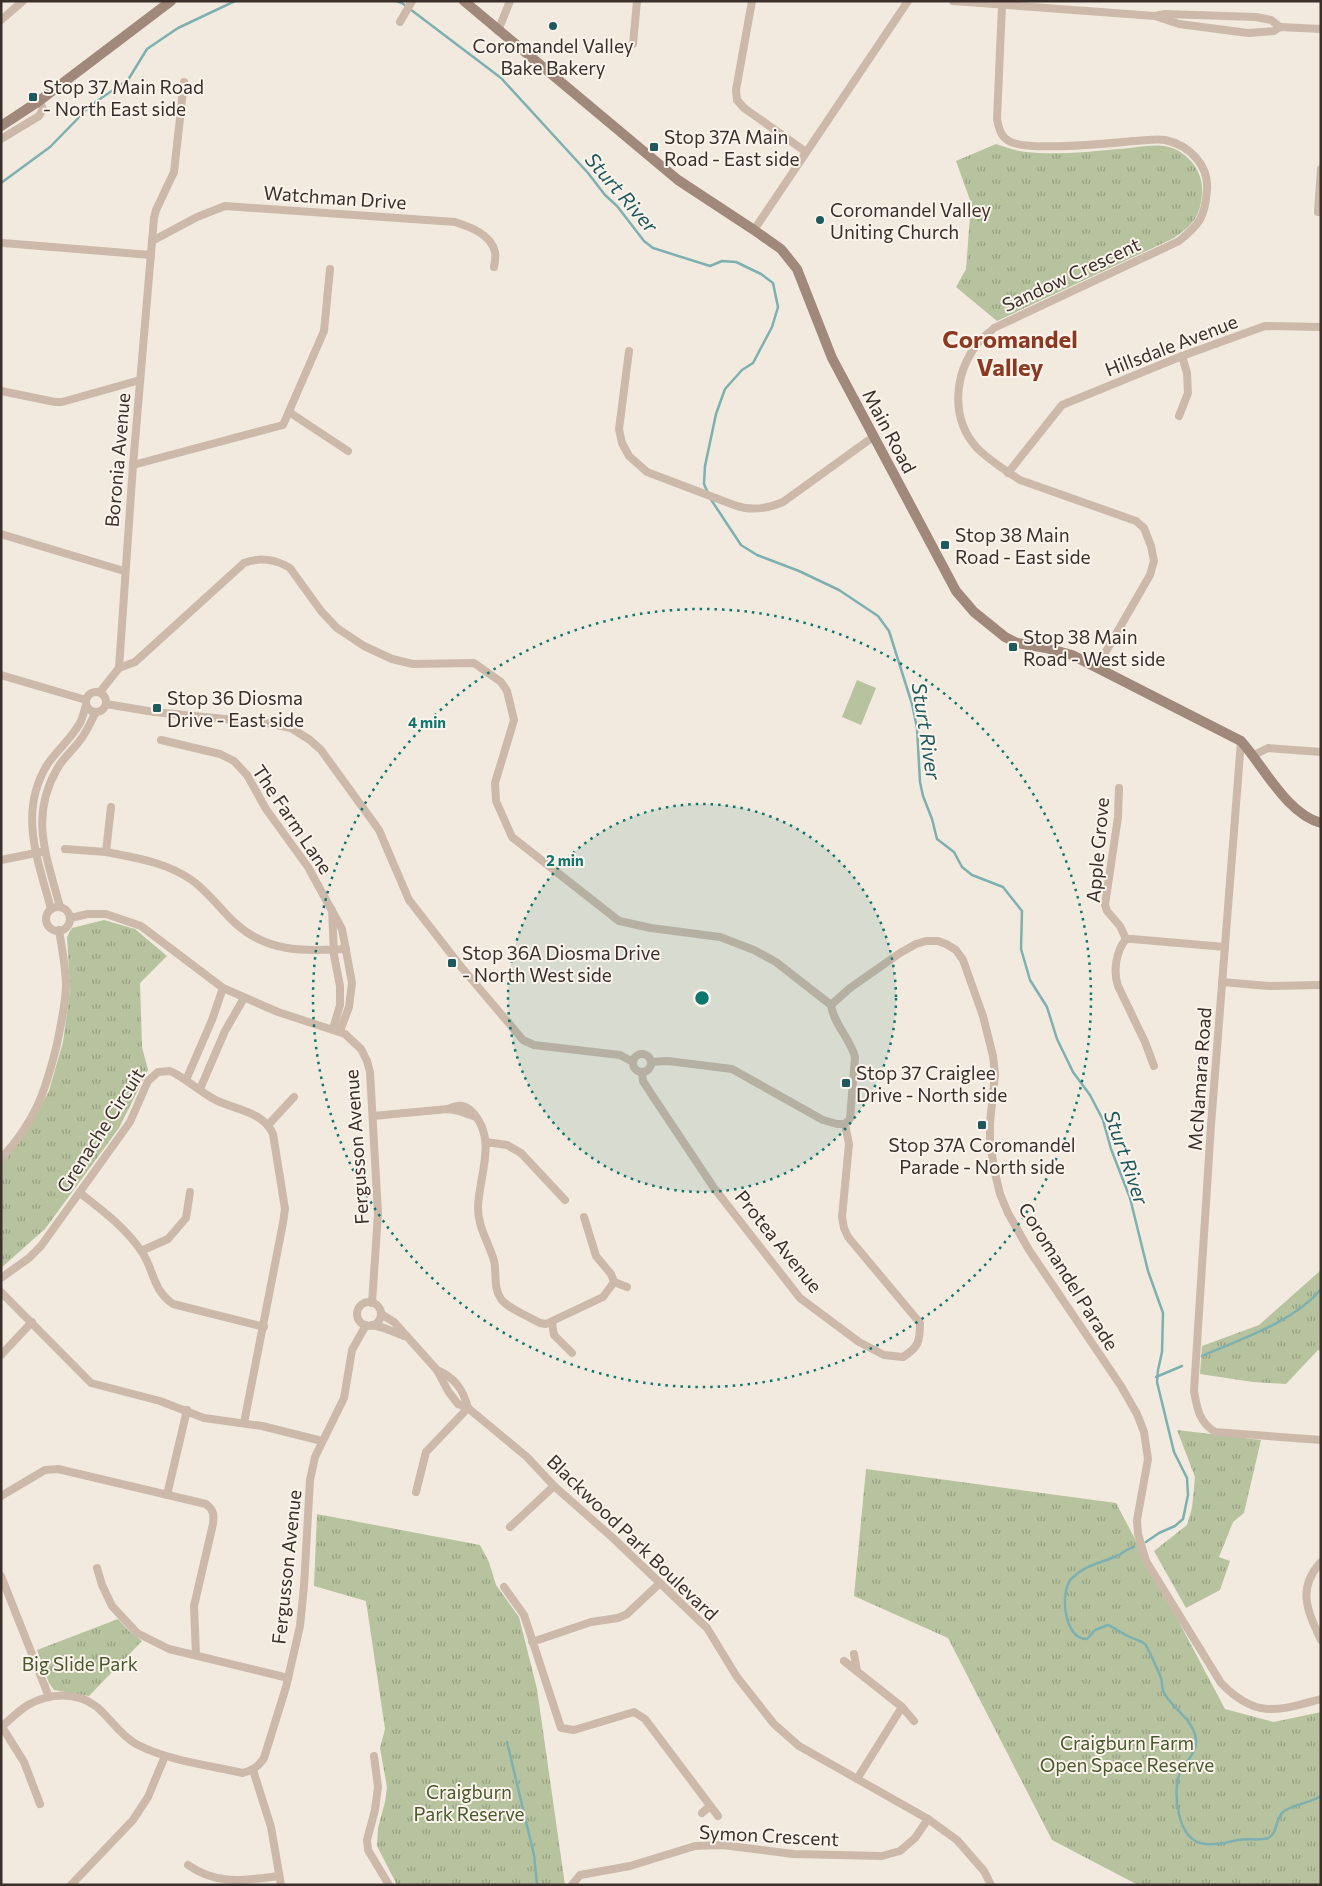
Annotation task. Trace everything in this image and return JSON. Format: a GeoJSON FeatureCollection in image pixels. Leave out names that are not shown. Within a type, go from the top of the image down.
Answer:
{"type":"FeatureCollection","features":[{"type":"Feature","properties":{"kind":"main road"},"geometry":{"type":"LineString","coordinates":[[1,126],[39,100],[171,1]]}},
{"type":"Feature","properties":{"kind":"main road","name":"Main Road"},"geometry":{"type":"LineString","coordinates":[[464,1],[678,180],[780,249],[797,269],[832,358],[964,603],[983,620],[1011,640],[1029,646],[1059,651],[1097,667],[1241,741],[1254,755],[1292,806],[1305,816],[1321,823]]}},
{"type":"Feature","properties":{"kind":"street"},"geometry":{"type":"LineString","coordinates":[[1,20],[23,1]]}},
{"type":"Feature","properties":{"kind":"street"},"geometry":{"type":"LineString","coordinates":[[400,22],[412,1]]}},
{"type":"Feature","properties":{"kind":"street"},"geometry":{"type":"LineString","coordinates":[[498,31],[510,1]]}},
{"type":"Feature","properties":{"kind":"street"},"geometry":{"type":"LineString","coordinates":[[632,44],[637,1]]}},
{"type":"Feature","properties":{"kind":"street"},"geometry":{"type":"LineString","coordinates":[[752,1],[736,90],[737,100],[744,108],[806,152]]}},
{"type":"Feature","properties":{"kind":"street"},"geometry":{"type":"LineString","coordinates":[[754,230],[908,1]]}},
{"type":"Feature","properties":{"kind":"street"},"geometry":{"type":"LineString","coordinates":[[953,1],[1155,16],[1180,24],[1248,32],[1268,32],[1280,27],[1321,29]]}},
{"type":"Feature","properties":{"kind":"street","name":"Sandow Crescent"},"geometry":{"type":"LineString","coordinates":[[1002,5],[997,119],[1000,133],[1010,142],[1027,146],[1085,145],[1164,139],[1185,148],[1202,164],[1207,184],[1206,209],[1196,228],[1179,241],[994,328],[978,343],[967,361],[959,380],[958,407],[966,432],[978,448],[1008,473],[1020,480],[1127,517],[1144,528],[1154,561],[1150,575],[1097,667]]}},
{"type":"Feature","properties":{"kind":"street"},"geometry":{"type":"LineString","coordinates":[[1155,16],[1165,14],[1256,17],[1271,20],[1280,27]]}},
{"type":"Feature","properties":{"kind":"street","name":"Boronia Avenue"},"geometry":{"type":"LineString","coordinates":[[118,668],[132,465],[152,241],[156,210],[174,172],[184,82]]}},
{"type":"Feature","properties":{"kind":"street"},"geometry":{"type":"LineString","coordinates":[[1,139],[39,116],[43,109],[39,100]]}},
{"type":"Feature","properties":{"kind":"street"},"geometry":{"type":"LineString","coordinates":[[1321,169],[1318,212],[1321,212]]}},
{"type":"Feature","properties":{"kind":"street","name":"Watchman Drive"},"geometry":{"type":"LineString","coordinates":[[152,241],[197,217],[225,206],[455,222],[480,232],[492,244],[496,253],[494,267]]}},
{"type":"Feature","properties":{"kind":"street"},"geometry":{"type":"LineString","coordinates":[[3,243],[151,255]]}},
{"type":"Feature","properties":{"kind":"street"},"geometry":{"type":"LineString","coordinates":[[132,465],[283,425],[324,331],[330,269]]}},
{"type":"Feature","properties":{"kind":"street","name":"Hillsdale Avenue"},"geometry":{"type":"LineString","coordinates":[[1008,473],[1062,405],[1182,356],[1265,326],[1321,327]]}},
{"type":"Feature","properties":{"kind":"street"},"geometry":{"type":"LineString","coordinates":[[629,351],[619,429],[622,443],[629,456],[647,472],[713,498],[746,509],[774,506],[783,502],[873,437]]}},
{"type":"Feature","properties":{"kind":"street"},"geometry":{"type":"LineString","coordinates":[[1179,416],[1188,393],[1187,373],[1182,356]]}},
{"type":"Feature","properties":{"kind":"street"},"geometry":{"type":"LineString","coordinates":[[1,391],[62,402],[140,380]]}},
{"type":"Feature","properties":{"kind":"street"},"geometry":{"type":"LineString","coordinates":[[289,412],[348,451]]}},
{"type":"Feature","properties":{"kind":"street"},"geometry":{"type":"LineString","coordinates":[[1,534],[124,571]]}},
{"type":"Feature","properties":{"kind":"street"},"geometry":{"type":"LineString","coordinates":[[100,692],[118,668],[135,662],[244,563],[258,559],[285,564],[290,568],[326,617],[364,646],[392,659],[413,664],[474,663],[501,682],[507,691],[514,720],[495,783],[496,801],[512,837],[619,921],[651,928],[720,937],[754,950],[776,962],[831,1005],[832,1016],[852,1048],[855,1057],[850,1119],[844,1124],[822,1120],[732,1069],[668,1061],[651,1062]]}},
{"type":"Feature","properties":{"kind":"street"},"geometry":{"type":"LineString","coordinates":[[1,675],[86,702],[90,710],[96,712],[103,710],[106,698],[100,692],[91,692],[86,702],[81,722],[48,765],[35,790],[31,813],[32,833],[51,909]]}},
{"type":"Feature","properties":{"kind":"street"},"geometry":{"type":"LineString","coordinates":[[106,704],[154,712],[268,723],[291,728],[310,740],[321,750],[379,830],[409,900],[462,968],[523,1040],[534,1045],[620,1055],[633,1062],[636,1070],[642,1072],[650,1068],[651,1062],[649,1057],[644,1054],[636,1056],[633,1062]]}},
{"type":"Feature","properties":{"kind":"street"},"geometry":{"type":"LineString","coordinates":[[60,907],[45,851],[42,830],[42,807],[46,790],[58,767],[82,738],[96,712]]}},
{"type":"Feature","properties":{"kind":"street","name":"The Farm Lane"},"geometry":{"type":"LineString","coordinates":[[161,740],[220,754],[234,761],[247,776],[266,809],[308,867],[342,929],[346,949],[352,983],[351,995],[337,1030]]}},
{"type":"Feature","properties":{"kind":"street","name":"McNamara Road"},"geometry":{"type":"LineString","coordinates":[[1241,741],[1222,982],[1194,1391],[1201,1419],[1207,1427],[1215,1432],[1321,1440]]}},
{"type":"Feature","properties":{"kind":"street"},"geometry":{"type":"LineString","coordinates":[[1254,755],[1268,748],[1321,752]]}},
{"type":"Feature","properties":{"kind":"street","name":"Apple Grove"},"geometry":{"type":"LineString","coordinates":[[1119,788],[1118,817],[1105,905],[1107,911],[1120,926],[1126,939]]}},
{"type":"Feature","properties":{"kind":"street"},"geometry":{"type":"LineString","coordinates":[[106,852],[111,807]]}},
{"type":"Feature","properties":{"kind":"street"},"geometry":{"type":"LineString","coordinates":[[66,850],[106,852],[156,862],[170,867],[191,879],[233,922],[248,934],[263,942],[282,948],[301,950],[346,949]]}},
{"type":"Feature","properties":{"kind":"street"},"geometry":{"type":"LineString","coordinates":[[1,860],[45,851]]}},
{"type":"Feature","properties":{"kind":"street"},"geometry":{"type":"LineString","coordinates":[[60,907],[67,911],[70,918],[68,925],[59,930],[52,929],[47,923],[46,915],[51,909],[60,907]]}},
{"type":"Feature","properties":{"kind":"street","name":"The Farm Lane"},"geometry":{"type":"LineString","coordinates":[[332,909],[334,949],[340,986],[337,1030]]}},
{"type":"Feature","properties":{"kind":"street","name":"Fergusson Avenue"},"geometry":{"type":"LineString","coordinates":[[70,918],[88,914],[106,914],[141,926],[223,988],[278,1012],[337,1030],[352,1039],[361,1048],[370,1072],[378,1223],[372,1303]]}},
{"type":"Feature","properties":{"kind":"street"},"geometry":{"type":"LineString","coordinates":[[1,1159],[25,1129],[40,1102],[47,1084],[65,1002],[66,986],[59,930]]}},
{"type":"Feature","properties":{"kind":"street"},"geometry":{"type":"LineString","coordinates":[[1154,1066],[1146,1042],[1115,977],[1119,947],[1126,939],[1225,948]]}},
{"type":"Feature","properties":{"kind":"street","name":"Coromandel Parade"},"geometry":{"type":"LineString","coordinates":[[831,1005],[850,988],[916,944],[926,941],[938,941],[956,950],[963,960],[983,1016],[993,1056],[995,1074],[990,1143],[1000,1194],[1008,1213],[1029,1250],[1121,1386],[1137,1414],[1144,1432],[1148,1459],[1137,1520],[1139,1538],[1145,1558],[1221,1683],[1234,1697],[1258,1708],[1275,1709],[1321,1699]]}},
{"type":"Feature","properties":{"kind":"street"},"geometry":{"type":"LineString","coordinates":[[1222,982],[1268,986],[1321,985]]}},
{"type":"Feature","properties":{"kind":"street"},"geometry":{"type":"LineString","coordinates":[[186,1080],[212,1020],[223,988]]}},
{"type":"Feature","properties":{"kind":"street"},"geometry":{"type":"LineString","coordinates":[[200,1089],[225,1031],[244,998]]}},
{"type":"Feature","properties":{"kind":"street","name":"Grenache Circuit"},"geometry":{"type":"LineString","coordinates":[[1,1278],[29,1258],[41,1246],[130,1122],[148,1081],[158,1072],[170,1071],[212,1098],[256,1116],[269,1124]]}},
{"type":"Feature","properties":{"kind":"street","name":"Protea Avenue"},"geometry":{"type":"LineString","coordinates":[[642,1072],[643,1081],[714,1188],[800,1298],[859,1342],[884,1355],[903,1357],[912,1352],[917,1345],[920,1335],[920,1323],[848,1237],[844,1228],[842,1217],[849,1144],[844,1124]]}},
{"type":"Feature","properties":{"kind":"street"},"geometry":{"type":"LineString","coordinates":[[244,1423],[264,1327],[285,1209],[275,1143],[269,1124],[294,1097]]}},
{"type":"Feature","properties":{"kind":"street"},"geometry":{"type":"LineString","coordinates":[[373,1116],[448,1109],[458,1105],[466,1106],[478,1118],[483,1128],[486,1142],[478,1207],[481,1230],[494,1262],[496,1287],[500,1299],[506,1304],[540,1323],[552,1322],[603,1296],[614,1282]]}},
{"type":"Feature","properties":{"kind":"street"},"geometry":{"type":"LineString","coordinates":[[486,1142],[507,1145],[520,1153],[565,1200]]}},
{"type":"Feature","properties":{"kind":"street"},"geometry":{"type":"LineString","coordinates":[[141,1251],[168,1239],[186,1218],[190,1192]]}},
{"type":"Feature","properties":{"kind":"street"},"geometry":{"type":"LineString","coordinates":[[80,1193],[125,1229],[141,1251],[158,1289],[173,1304],[264,1327]]}},
{"type":"Feature","properties":{"kind":"street"},"geometry":{"type":"LineString","coordinates":[[584,1218],[596,1256],[611,1274],[614,1282],[627,1287]]}},
{"type":"Feature","properties":{"kind":"street"},"geometry":{"type":"LineString","coordinates":[[1,1292],[91,1384],[160,1401],[204,1418],[262,1426],[322,1441]]}},
{"type":"Feature","properties":{"kind":"street"},"geometry":{"type":"LineString","coordinates":[[372,1303],[377,1306],[381,1314],[378,1321],[369,1325],[360,1320],[358,1313],[364,1304],[372,1303]]}},
{"type":"Feature","properties":{"kind":"street","name":"Blackwood Park Boulevard"},"geometry":{"type":"LineString","coordinates":[[381,1314],[394,1322],[404,1336],[437,1370],[448,1392],[458,1404],[468,1408],[527,1457],[554,1486],[613,1538],[707,1628],[737,1677],[774,1724],[799,1746],[928,1819],[957,1840],[984,1871],[991,1885]]}},
{"type":"Feature","properties":{"kind":"street"},"geometry":{"type":"LineString","coordinates":[[1,1355],[32,1322]]}},
{"type":"Feature","properties":{"kind":"street"},"geometry":{"type":"LineString","coordinates":[[552,1322],[554,1335],[572,1353]]}},
{"type":"Feature","properties":{"kind":"street","name":"Fergusson Avenue"},"geometry":{"type":"LineString","coordinates":[[253,1770],[260,1766],[264,1758],[288,1678],[300,1626],[310,1480],[315,1457],[344,1398],[352,1350],[369,1325]]}},
{"type":"Feature","properties":{"kind":"street","name":"Blackwood Park Boulevard"},"geometry":{"type":"LineString","coordinates":[[369,1325],[384,1328],[404,1336]]}},
{"type":"Feature","properties":{"kind":"street","name":"Blackwood Park Boulevard"},"geometry":{"type":"LineString","coordinates":[[437,1370],[448,1375],[456,1382],[468,1408]]}},
{"type":"Feature","properties":{"kind":"street"},"geometry":{"type":"LineString","coordinates":[[416,1492],[426,1452],[468,1408]]}},
{"type":"Feature","properties":{"kind":"street"},"geometry":{"type":"LineString","coordinates":[[166,1495],[186,1410]]}},
{"type":"Feature","properties":{"kind":"street"},"geometry":{"type":"LineString","coordinates":[[1,1496],[45,1470],[58,1469],[206,1504],[212,1509],[214,1516],[194,1606],[196,1655]]}},
{"type":"Feature","properties":{"kind":"street"},"geometry":{"type":"LineString","coordinates":[[510,1527],[554,1486]]}},
{"type":"Feature","properties":{"kind":"street"},"geometry":{"type":"LineString","coordinates":[[1321,1562],[1314,1569],[1306,1600],[1308,1611],[1321,1640]]}},
{"type":"Feature","properties":{"kind":"street"},"geometry":{"type":"LineString","coordinates":[[97,1568],[102,1585],[112,1606],[137,1633],[169,1649],[288,1678]]}},
{"type":"Feature","properties":{"kind":"street"},"geometry":{"type":"LineString","coordinates":[[1,1576],[49,1697]]}},
{"type":"Feature","properties":{"kind":"street"},"geometry":{"type":"LineString","coordinates":[[532,1642],[591,1622],[618,1618],[627,1614],[660,1583]]}},
{"type":"Feature","properties":{"kind":"street"},"geometry":{"type":"LineString","coordinates":[[504,1587],[524,1615],[561,1728],[574,1730],[634,1712],[645,1719],[718,1816]]}},
{"type":"Feature","properties":{"kind":"street"},"geometry":{"type":"LineString","coordinates":[[854,1654],[857,1671]]}},
{"type":"Feature","properties":{"kind":"street"},"geometry":{"type":"LineString","coordinates":[[844,1660],[902,1707],[914,1721]]}},
{"type":"Feature","properties":{"kind":"street"},"geometry":{"type":"LineString","coordinates":[[40,1804],[24,1762],[2,1727],[30,1704],[49,1697],[66,1696],[86,1700],[96,1706],[133,1742],[165,1756],[243,1773],[253,1770],[271,1827],[281,1885]]}},
{"type":"Feature","properties":{"kind":"street"},"geometry":{"type":"LineString","coordinates":[[857,1779],[902,1707]]}},
{"type":"Feature","properties":{"kind":"street"},"geometry":{"type":"LineString","coordinates":[[71,1885],[133,1820],[148,1797],[165,1756]]}},
{"type":"Feature","properties":{"kind":"street"},"geometry":{"type":"LineString","coordinates":[[374,1756],[378,1787],[375,1810],[366,1840],[368,1850],[389,1885]]}},
{"type":"Feature","properties":{"kind":"street"},"geometry":{"type":"LineString","coordinates":[[702,1813],[710,1806]]}},
{"type":"Feature","properties":{"kind":"street","name":"Symon Crescent"},"geometry":{"type":"LineString","coordinates":[[572,1885],[580,1875],[630,1866],[695,1846],[722,1845],[793,1854],[882,1856],[900,1851],[915,1838],[928,1819]]}},
{"type":"Feature","properties":{"kind":"street"},"geometry":{"type":"LineString","coordinates":[[188,1865],[206,1876],[230,1881],[279,1876]]}},
{"type":"Feature","properties":{"kind":"green space"},"geometry":{"type":"Polygon","coordinates":[[[996,144],[1015,150],[1037,153],[1084,152],[1153,145],[1172,148],[1192,162],[1200,176],[1202,192],[1198,214],[1186,229],[1174,238],[997,321],[956,287],[966,269],[971,203],[956,161],[996,144]]]}},
{"type":"Feature","properties":{"kind":"green space"},"geometry":{"type":"Polygon","coordinates":[[[857,680],[876,688],[861,725],[842,717],[857,680]]]}},
{"type":"Feature","properties":{"kind":"green space"},"geometry":{"type":"Polygon","coordinates":[[[104,920],[135,929],[167,956],[140,983],[142,1047],[148,1070],[119,1128],[45,1229],[1,1268],[1,1164],[24,1136],[49,1091],[63,1042],[70,990],[67,937],[72,928],[104,920]]]}},
{"type":"Feature","properties":{"kind":"green space"},"geometry":{"type":"Polygon","coordinates":[[[1321,1270],[1321,1351],[1318,1350],[1286,1384],[1253,1382],[1200,1374],[1202,1346],[1259,1325],[1321,1270]]]}},
{"type":"Feature","properties":{"kind":"green space"},"geometry":{"type":"Polygon","coordinates":[[[1177,1430],[1261,1440],[1244,1513],[1233,1522],[1219,1557],[1230,1561],[1220,1590],[1186,1608],[1154,1551],[1187,1525],[1192,1508],[1195,1477],[1177,1430]]]}},
{"type":"Feature","properties":{"kind":"green space","name":"Craigburn Farm Open Space Reserve"},"geometry":{"type":"Polygon","coordinates":[[[866,1469],[1116,1503],[1225,1709],[1274,1722],[1321,1712],[1321,1885],[1138,1885],[1052,1840],[948,1638],[854,1596],[866,1469]]]}},
{"type":"Feature","properties":{"kind":"green space","name":"Craigburn Park Reserve"},"geometry":{"type":"Polygon","coordinates":[[[317,1514],[480,1545],[489,1562],[496,1585],[519,1617],[537,1689],[565,1885],[397,1885],[377,1846],[378,1828],[387,1787],[380,1748],[385,1729],[366,1601],[314,1586],[317,1514]]]}},
{"type":"Feature","properties":{"kind":"green space","name":"Big Slide Park"},"geometry":{"type":"Polygon","coordinates":[[[118,1619],[142,1641],[89,1696],[54,1690],[49,1683],[37,1650],[118,1619]]]}},
{"type":"Feature","properties":{"kind":"waterway","name":"Sturt River"},"geometry":{"type":"LineString","coordinates":[[1,183],[50,147],[91,105],[128,80],[147,49],[178,28],[235,1]]}},
{"type":"Feature","properties":{"kind":"waterway","name":"Sturt River"},"geometry":{"type":"LineString","coordinates":[[396,1],[402,3],[501,78],[588,173],[605,195],[617,206],[644,241],[653,248],[710,266],[722,261],[736,262],[761,274],[773,283],[778,307],[772,327],[753,363],[742,370],[725,389],[716,414],[705,466],[704,484],[708,493]]}},
{"type":"Feature","properties":{"kind":"waterway","name":"Sturt River"},"geometry":{"type":"LineString","coordinates":[[710,498],[741,545],[757,555],[799,571],[839,590],[878,616],[889,631],[912,704],[917,728],[920,782],[937,839],[954,852],[962,867],[972,875],[1003,887],[1022,911],[1021,949],[1030,980],[1047,1007],[1057,1039],[1073,1072],[1090,1095],[1103,1120],[1111,1149],[1130,1198],[1148,1271],[1163,1313],[1162,1352],[1157,1382],[1174,1452],[1187,1478],[1188,1495],[1183,1519],[1175,1526],[1159,1533],[1146,1542]]}},
{"type":"Feature","properties":{"kind":"waterway"},"geometry":{"type":"LineString","coordinates":[[1202,1356],[1266,1329],[1282,1320],[1310,1301],[1321,1289]]}},
{"type":"Feature","properties":{"kind":"waterway"},"geometry":{"type":"LineString","coordinates":[[1156,1377],[1182,1366]]}},
{"type":"Feature","properties":{"kind":"waterway","name":"Sturt River"},"geometry":{"type":"LineString","coordinates":[[1134,1547],[1088,1567],[1072,1578],[1066,1593],[1066,1614],[1073,1632],[1079,1637],[1087,1639],[1095,1630],[1108,1625],[1145,1644],[1161,1678],[1164,1693],[1191,1726],[1196,1744],[1182,1769],[1177,1787],[1177,1806],[1182,1825],[1187,1833],[1200,1843],[1209,1844],[1242,1839],[1268,1838],[1273,1833],[1283,1812],[1321,1796]]}},
{"type":"Feature","properties":{"kind":"waterway"},"geometry":{"type":"LineString","coordinates":[[507,1742],[534,1855],[537,1885]]}},
{"type":"Feature","properties":{"kind":"place","name":"Coromandel Valley Bake Bakery"},"geometry":{"type":"Point","coordinates":[553,26]}},
{"type":"Feature","properties":{"kind":"place","name":"Stop 37 Main Road - North East side"},"geometry":{"type":"Point","coordinates":[33,97]}},
{"type":"Feature","properties":{"kind":"place","name":"Stop 37A Main Road - East side"},"geometry":{"type":"Point","coordinates":[654,147]}},
{"type":"Feature","properties":{"kind":"place","name":"Coromandel Valley Uniting Church"},"geometry":{"type":"Point","coordinates":[820,220]}},
{"type":"Feature","properties":{"kind":"place","name":"Stop 38 Main Road - East side"},"geometry":{"type":"Point","coordinates":[945,545]}},
{"type":"Feature","properties":{"kind":"place","name":"Stop 38 Main Road - West side"},"geometry":{"type":"Point","coordinates":[1013,647]}},
{"type":"Feature","properties":{"kind":"place","name":"Stop 36 Diosma Drive - East side"},"geometry":{"type":"Point","coordinates":[157,708]}},
{"type":"Feature","properties":{"kind":"place","name":"Stop 36A Diosma Drive - North West side"},"geometry":{"type":"Point","coordinates":[452,963]}},
{"type":"Feature","properties":{"kind":"place","name":"Stop 37 Craiglee Drive - North side"},"geometry":{"type":"Point","coordinates":[846,1083]}},
{"type":"Feature","properties":{"kind":"place","name":"Stop 37A Coromandel Parade - North side"},"geometry":{"type":"Point","coordinates":[982,1125]}},
{"type":"Feature","properties":{"kind":"district","name":"Coromandel Valley"},"geometry":{"type":"Point","coordinates":[1010,352]}}]}
